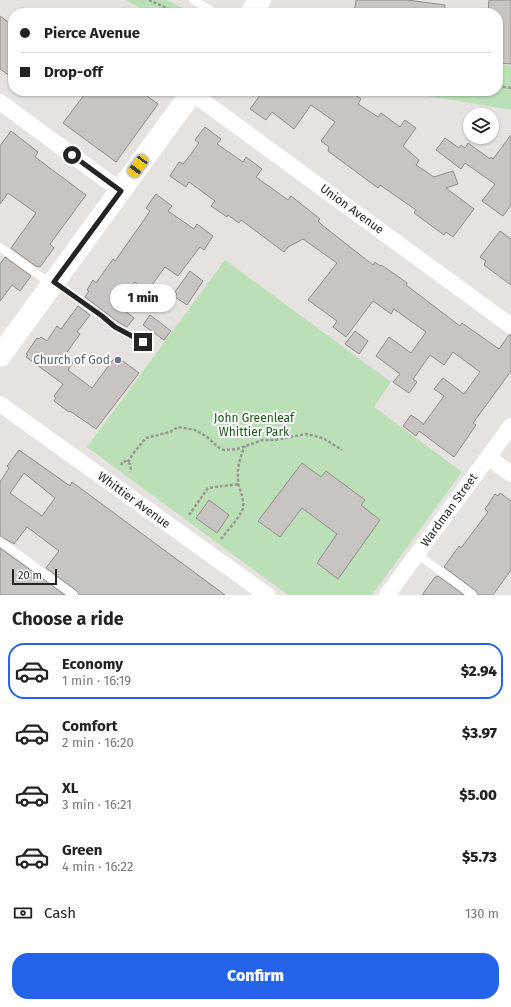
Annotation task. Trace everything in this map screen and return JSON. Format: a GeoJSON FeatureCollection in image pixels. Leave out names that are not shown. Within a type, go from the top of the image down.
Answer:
{"type":"FeatureCollection","features":[{"type":"Feature","properties":{"kind":"street"},"geometry":{"type":"LineString","coordinates":[[254,8],[260,0]]}},
{"type":"Feature","properties":{"kind":"street"},"geometry":{"type":"LineString","coordinates":[[0,356],[190,96]]}},
{"type":"Feature","properties":{"kind":"street","name":"Union Avenue"},"geometry":{"type":"LineString","coordinates":[[198,96],[511,326]]}},
{"type":"Feature","properties":{"kind":"street"},"geometry":{"type":"LineString","coordinates":[[0,102],[121,191]]}},
{"type":"Feature","properties":{"kind":"street","name":"Whittier Avenue"},"geometry":{"type":"LineString","coordinates":[[0,404],[267,595]]}},
{"type":"Feature","properties":{"kind":"street","name":"Wardman Street"},"geometry":{"type":"LineString","coordinates":[[387,595],[511,426]]}},
{"type":"Feature","properties":{"kind":"street"},"geometry":{"type":"LineString","coordinates":[[488,457],[511,474]]}},
{"type":"Feature","properties":{"kind":"lane"},"geometry":{"type":"LineString","coordinates":[[193,0],[207,8]]}},
{"type":"Feature","properties":{"kind":"lane"},"geometry":{"type":"LineString","coordinates":[[0,247],[102,316],[115,327],[143,342]]}},
{"type":"Feature","properties":{"kind":"lane"},"geometry":{"type":"LineString","coordinates":[[0,541],[74,595]]}},
{"type":"Feature","properties":{"kind":"lane"},"geometry":{"type":"LineString","coordinates":[[417,554],[473,595]]}},
{"type":"Feature","properties":{"kind":"path"},"geometry":{"type":"LineString","coordinates":[[149,0],[166,8]]}},
{"type":"Feature","properties":{"kind":"path"},"geometry":{"type":"LineString","coordinates":[[128,462],[146,438],[170,432],[178,427],[195,430],[206,436],[218,448],[224,450],[237,449],[263,440],[275,440],[306,434],[323,438],[342,450]]}},
{"type":"Feature","properties":{"kind":"path"},"geometry":{"type":"LineString","coordinates":[[221,539],[242,510],[243,500],[239,484],[238,470],[240,457],[245,446]]}},
{"type":"Feature","properties":{"kind":"path"},"geometry":{"type":"LineString","coordinates":[[121,466],[123,461],[128,462]]}},
{"type":"Feature","properties":{"kind":"path"},"geometry":{"type":"LineString","coordinates":[[128,462],[131,467],[130,472]]}},
{"type":"Feature","properties":{"kind":"path"},"geometry":{"type":"LineString","coordinates":[[189,515],[208,488],[239,484]]}},
{"type":"Feature","properties":{"kind":"green space"},"geometry":{"type":"Polygon","coordinates":[[[125,0],[167,0],[182,8],[140,8],[125,0]]]}},
{"type":"Feature","properties":{"kind":"green space"},"geometry":{"type":"Polygon","coordinates":[[[503,65],[511,66],[511,110],[428,96],[503,96],[503,65]]]}},
{"type":"Feature","properties":{"kind":"green space","name":"John Greenleaf Whittier Park"},"geometry":{"type":"Polygon","coordinates":[[[225,260],[391,382],[374,407],[462,472],[372,595],[288,595],[87,447],[225,260]]]}},
{"type":"Feature","properties":{"kind":"building"},"geometry":{"type":"Polygon","coordinates":[[[356,0],[407,0],[445,5],[445,8],[355,8],[356,0]]]}},
{"type":"Feature","properties":{"kind":"building"},"geometry":{"type":"Polygon","coordinates":[[[489,0],[511,0],[511,64],[503,63],[503,8],[488,8],[489,0]]]}},
{"type":"Feature","properties":{"kind":"building"},"geometry":{"type":"Polygon","coordinates":[[[0,16],[8,22],[8,75],[0,69],[0,16]]]}},
{"type":"Feature","properties":{"kind":"building"},"geometry":{"type":"Polygon","coordinates":[[[83,96],[147,96],[158,104],[116,162],[63,123],[83,96]]]}},
{"type":"Feature","properties":{"kind":"building"},"geometry":{"type":"Polygon","coordinates":[[[259,96],[357,96],[361,99],[358,104],[378,117],[381,113],[400,127],[405,120],[416,128],[403,146],[419,160],[416,165],[434,177],[453,171],[458,184],[446,188],[474,209],[453,237],[446,232],[444,235],[414,213],[416,210],[380,185],[378,188],[328,151],[329,147],[321,141],[335,122],[311,105],[294,129],[272,112],[266,120],[250,109],[259,96]]]}},
{"type":"Feature","properties":{"kind":"building"},"geometry":{"type":"Polygon","coordinates":[[[205,127],[221,139],[217,144],[243,162],[246,157],[262,169],[256,177],[288,200],[291,196],[320,219],[318,221],[322,225],[373,265],[375,262],[396,275],[407,283],[406,285],[460,326],[462,323],[499,349],[509,335],[511,335],[511,371],[473,423],[476,425],[454,457],[419,431],[416,436],[403,426],[411,415],[424,424],[444,396],[434,389],[443,378],[464,394],[480,372],[453,352],[444,365],[430,355],[413,379],[417,382],[409,393],[393,382],[400,374],[376,356],[389,337],[411,353],[426,332],[394,309],[391,314],[373,301],[346,337],[333,327],[337,321],[308,300],[337,263],[303,239],[288,247],[284,252],[241,220],[239,223],[211,206],[215,201],[189,182],[186,187],[170,176],[179,162],[183,164],[199,143],[195,140],[205,127]]]}},
{"type":"Feature","properties":{"kind":"building"},"geometry":{"type":"Polygon","coordinates":[[[11,131],[38,152],[35,157],[86,195],[50,244],[54,248],[40,267],[37,267],[11,248],[36,213],[8,193],[0,204],[0,146],[11,131]]]}},
{"type":"Feature","properties":{"kind":"building"},"geometry":{"type":"Polygon","coordinates":[[[511,135],[511,205],[503,216],[482,201],[495,184],[465,163],[461,169],[436,150],[445,138],[459,148],[461,145],[465,148],[467,144],[469,144],[490,159],[491,157],[493,159],[511,135]]]}},
{"type":"Feature","properties":{"kind":"building"},"geometry":{"type":"Polygon","coordinates":[[[156,194],[172,206],[168,211],[194,229],[197,224],[213,236],[204,250],[200,247],[178,276],[165,267],[147,292],[135,282],[118,306],[134,318],[127,327],[85,297],[93,280],[96,283],[113,259],[115,261],[144,220],[150,211],[146,208],[156,194]]]}},
{"type":"Feature","properties":{"kind":"building"},"geometry":{"type":"Polygon","coordinates":[[[500,231],[511,239],[511,285],[484,265],[486,261],[480,257],[500,231]]]}},
{"type":"Feature","properties":{"kind":"building"},"geometry":{"type":"Polygon","coordinates":[[[5,257],[31,276],[20,291],[12,285],[0,301],[0,264],[5,257]]]}},
{"type":"Feature","properties":{"kind":"building"},"geometry":{"type":"Polygon","coordinates":[[[190,271],[203,281],[187,305],[175,297],[177,294],[175,292],[190,271]]]}},
{"type":"Feature","properties":{"kind":"building"},"geometry":{"type":"Polygon","coordinates":[[[78,306],[90,315],[77,332],[80,334],[65,355],[74,361],[68,370],[92,388],[116,356],[139,373],[96,429],[54,401],[56,398],[54,396],[63,384],[26,357],[28,355],[26,354],[37,338],[39,339],[41,337],[47,341],[57,326],[61,329],[78,306]]]}},
{"type":"Feature","properties":{"kind":"building"},"geometry":{"type":"Polygon","coordinates":[[[150,315],[171,331],[164,340],[143,325],[150,315]]]}},
{"type":"Feature","properties":{"kind":"building"},"geometry":{"type":"Polygon","coordinates":[[[355,331],[368,341],[359,354],[345,344],[355,331]]]}},
{"type":"Feature","properties":{"kind":"building"},"geometry":{"type":"Polygon","coordinates":[[[19,450],[70,486],[72,482],[225,595],[79,595],[77,591],[46,568],[59,551],[27,527],[14,544],[0,536],[0,482],[9,468],[7,466],[19,450]],[[24,473],[10,493],[42,516],[55,498],[24,473]]]}},
{"type":"Feature","properties":{"kind":"building"},"geometry":{"type":"Polygon","coordinates":[[[302,463],[321,477],[326,471],[365,500],[361,505],[380,520],[338,579],[317,563],[337,534],[302,508],[280,537],[258,521],[302,463]]]}},
{"type":"Feature","properties":{"kind":"building"},"geometry":{"type":"Polygon","coordinates":[[[500,493],[511,501],[511,570],[493,595],[478,595],[476,591],[444,567],[459,546],[461,548],[488,512],[485,509],[495,494],[498,496],[500,493]]]}},
{"type":"Feature","properties":{"kind":"building"},"geometry":{"type":"Polygon","coordinates":[[[209,500],[229,515],[217,533],[196,518],[209,500]]]}},
{"type":"Feature","properties":{"kind":"building"},"geometry":{"type":"Polygon","coordinates":[[[0,548],[65,595],[0,595],[0,548]]]}},
{"type":"Feature","properties":{"kind":"building"},"geometry":{"type":"Polygon","coordinates":[[[438,576],[464,595],[422,595],[435,577],[438,576]]]}},
{"type":"Feature","properties":{"kind":"place","name":"Church of God"},"geometry":{"type":"Point","coordinates":[118,360]}},
{"type":"Feature","properties":{"kind":"route"},"geometry":{"type":"LineString","coordinates":[[72,155],[121,191],[54,282],[115,327],[143,342]]}}]}
